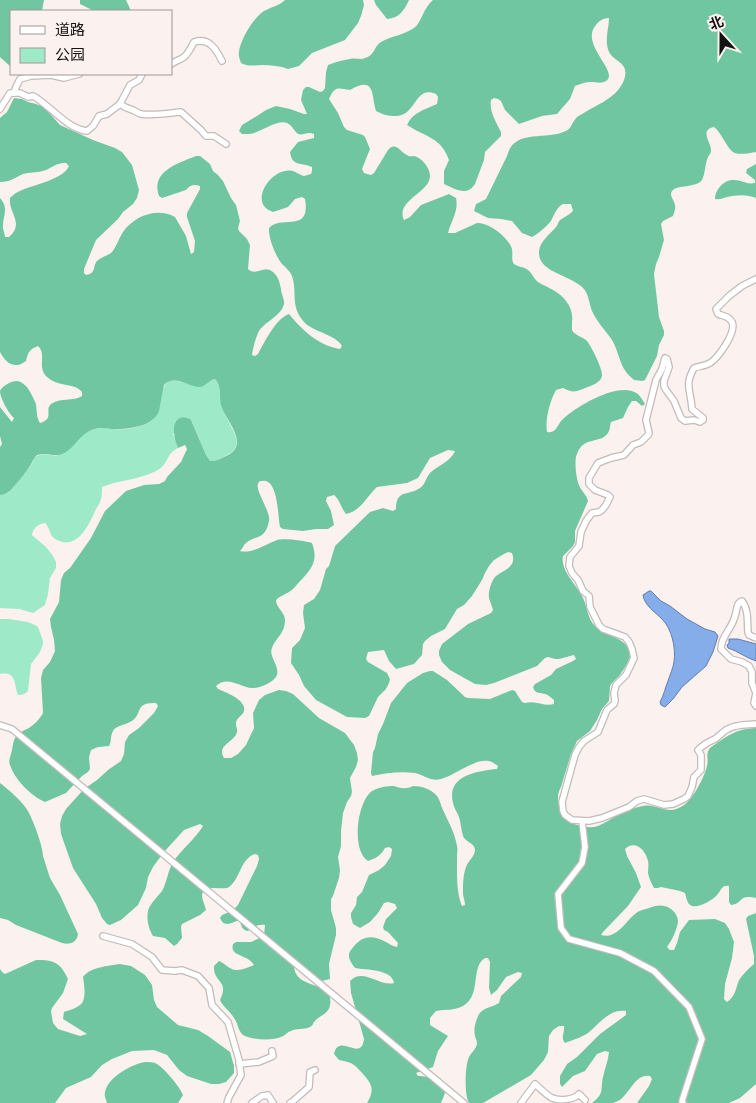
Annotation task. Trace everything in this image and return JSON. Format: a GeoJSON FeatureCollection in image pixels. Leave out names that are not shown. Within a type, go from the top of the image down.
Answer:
{"type":"FeatureCollection","features":[{"type":"Feature","properties":{"kind":"street"},"geometry":{"type":"LineString","coordinates":[[172,63],[183,58],[197,40],[209,42],[222,61]]}},
{"type":"Feature","properties":{"kind":"street"},"geometry":{"type":"LineString","coordinates":[[14,93],[20,79],[30,76],[51,75],[64,78],[75,75]]}},
{"type":"Feature","properties":{"kind":"street"},"geometry":{"type":"LineString","coordinates":[[0,109],[10,93],[20,93],[28,97],[35,97],[64,120],[87,131],[93,126],[99,116],[107,114],[120,104],[130,85],[139,80],[142,75]]}},
{"type":"Feature","properties":{"kind":"street"},"geometry":{"type":"LineString","coordinates":[[120,104],[140,114],[158,115],[182,112],[206,136],[214,136],[226,144]]}},
{"type":"Feature","properties":{"kind":"street"},"geometry":{"type":"LineString","coordinates":[[756,279],[737,290],[716,310],[718,314],[726,316],[732,321],[732,332],[726,346],[714,360],[694,368],[690,378],[688,388],[692,398],[692,409],[703,420],[700,422],[681,418],[674,401],[664,386],[669,367],[667,358],[665,358],[656,380],[647,415],[648,436],[624,455],[598,463],[589,478],[589,484],[594,490],[610,497],[602,510],[592,513],[586,521],[581,532],[579,546],[570,557],[569,566],[583,591],[589,596],[590,607],[599,625],[603,629],[625,637],[629,642],[634,658],[626,675],[616,685],[614,704],[607,710],[598,732],[579,747],[562,802],[563,811],[572,820],[589,821],[602,818],[644,799],[664,805],[684,800],[690,792],[694,777],[701,770],[701,756],[698,750],[731,727],[743,724],[756,724]]}},
{"type":"Feature","properties":{"kind":"street"},"geometry":{"type":"LineString","coordinates":[[756,638],[749,635],[747,612],[745,605],[740,602],[737,604],[733,623],[723,639],[721,649],[731,659],[749,666],[756,693],[754,704],[756,706]]}},
{"type":"Feature","properties":{"kind":"street"},"geometry":{"type":"LineString","coordinates":[[0,725],[12,729],[20,735],[464,1103]]}},
{"type":"Feature","properties":{"kind":"street"},"geometry":{"type":"LineString","coordinates":[[582,821],[585,847],[582,862],[558,894],[561,928],[570,939],[620,954],[654,972],[689,1007],[702,1039],[682,1101],[683,1103]]}},
{"type":"Feature","properties":{"kind":"street"},"geometry":{"type":"LineString","coordinates":[[103,936],[132,944],[152,957],[162,970],[182,970],[198,976],[209,988],[212,1005],[228,1022],[241,1075],[228,1097],[227,1103]]}},
{"type":"Feature","properties":{"kind":"street"},"geometry":{"type":"LineString","coordinates":[[239,1064],[259,1062],[273,1056],[272,1051]]}},
{"type":"Feature","properties":{"kind":"street"},"geometry":{"type":"LineString","coordinates":[[290,1103],[309,1087],[310,1072],[315,1070]]}},
{"type":"Feature","properties":{"kind":"street"},"geometry":{"type":"LineString","coordinates":[[521,1103],[535,1084],[551,1098],[566,1100],[576,1098],[579,1094],[585,1100]]}},
{"type":"Feature","properties":{"kind":"street"},"geometry":{"type":"LineString","coordinates":[[252,1103],[262,1096],[268,1095],[273,1103]]}},
{"type":"Feature","properties":{"kind":"green space"},"geometry":{"type":"Polygon","coordinates":[[[0,0],[44,0],[42,10],[10,10],[10,66],[0,57],[0,0]]]}},
{"type":"Feature","properties":{"kind":"green space"},"geometry":{"type":"Polygon","coordinates":[[[80,0],[126,0],[131,10],[92,10],[80,4],[80,0]]]}},
{"type":"Feature","properties":{"kind":"green space"},"geometry":{"type":"Polygon","coordinates":[[[285,0],[363,0],[364,5],[358,23],[345,40],[312,53],[299,66],[288,69],[241,63],[240,47],[252,23],[264,11],[285,0]]]}},
{"type":"Feature","properties":{"kind":"green space"},"geometry":{"type":"Polygon","coordinates":[[[374,0],[409,0],[401,13],[387,19],[374,0]]]}},
{"type":"Feature","properties":{"kind":"green space"},"geometry":{"type":"Polygon","coordinates":[[[433,0],[756,0],[756,152],[743,154],[732,152],[714,127],[706,133],[711,151],[702,180],[696,184],[675,188],[672,192],[671,195],[675,209],[673,216],[661,224],[664,240],[654,274],[659,317],[664,335],[659,345],[657,356],[645,380],[642,381],[634,380],[626,372],[612,340],[594,315],[584,289],[579,284],[544,265],[540,259],[539,248],[560,220],[573,211],[571,204],[561,205],[551,221],[532,237],[522,233],[512,221],[488,218],[474,211],[476,204],[486,199],[511,147],[516,142],[523,138],[558,134],[566,131],[577,117],[608,98],[621,86],[625,70],[621,63],[609,52],[607,39],[609,18],[598,22],[592,32],[592,41],[595,49],[608,71],[609,77],[606,81],[600,83],[587,82],[575,86],[570,99],[557,114],[542,116],[519,124],[505,110],[501,101],[494,98],[491,100],[492,112],[501,136],[485,152],[475,184],[472,188],[465,191],[444,184],[444,171],[449,160],[442,147],[432,138],[407,125],[416,114],[437,104],[438,97],[436,94],[430,92],[422,95],[407,112],[400,116],[387,115],[376,111],[370,88],[364,85],[350,90],[337,89],[329,99],[344,127],[365,137],[370,149],[362,169],[364,173],[371,175],[374,173],[388,150],[393,147],[398,148],[409,156],[417,157],[427,167],[430,173],[429,182],[404,207],[404,220],[410,217],[421,205],[449,194],[456,198],[457,203],[456,212],[448,233],[455,233],[477,223],[493,228],[510,245],[514,264],[527,269],[538,282],[557,292],[568,303],[572,314],[572,330],[589,344],[599,363],[602,376],[596,383],[578,391],[570,391],[563,388],[556,390],[548,410],[547,432],[553,432],[563,419],[578,408],[610,392],[630,391],[638,394],[645,404],[642,406],[636,401],[632,401],[623,418],[611,422],[609,432],[605,436],[583,445],[576,457],[578,482],[588,501],[575,531],[575,542],[563,556],[564,567],[583,598],[592,623],[600,630],[625,643],[631,654],[620,675],[610,686],[609,701],[602,709],[590,731],[577,741],[559,791],[558,800],[565,819],[577,825],[590,827],[598,826],[631,809],[639,807],[653,806],[673,810],[684,805],[695,793],[706,770],[710,748],[737,732],[756,728],[756,898],[746,897],[738,903],[731,905],[729,902],[729,886],[726,886],[708,902],[699,906],[692,906],[688,903],[685,893],[661,887],[654,888],[648,875],[648,862],[645,853],[639,847],[632,845],[625,849],[641,887],[628,906],[601,935],[611,935],[616,932],[637,912],[659,906],[671,909],[678,918],[675,932],[667,947],[670,950],[674,950],[680,932],[689,920],[715,919],[725,923],[734,942],[725,984],[724,999],[727,1002],[734,995],[739,980],[754,964],[746,919],[748,916],[756,913],[756,1084],[740,1098],[729,1103],[637,1103],[652,1079],[650,1076],[645,1076],[638,1079],[618,1101],[613,1103],[592,1103],[599,1097],[601,1091],[609,1052],[605,1051],[597,1054],[585,1071],[573,1076],[562,1087],[560,1076],[567,1064],[577,1057],[600,1034],[626,1015],[626,1011],[620,1011],[610,1014],[588,1033],[565,1043],[563,1037],[564,1026],[559,1026],[549,1036],[548,1052],[544,1060],[531,1075],[483,1103],[469,1103],[466,1094],[466,1073],[469,1057],[477,1044],[474,1030],[478,1016],[483,1010],[499,1003],[501,996],[521,977],[522,973],[518,972],[506,977],[491,995],[489,988],[490,962],[488,958],[481,962],[478,968],[469,1001],[456,1009],[436,1011],[430,1018],[430,1025],[448,1036],[438,1051],[433,1067],[416,1073],[418,1076],[430,1078],[441,1084],[445,1091],[441,1103],[367,1103],[372,1091],[369,1081],[355,1066],[349,1062],[339,1060],[334,1054],[340,1046],[359,1048],[362,1046],[364,1039],[351,993],[350,981],[360,976],[394,983],[389,975],[384,973],[355,968],[349,957],[355,945],[363,939],[371,937],[381,939],[397,947],[398,943],[383,927],[386,919],[397,908],[395,904],[384,903],[370,922],[360,928],[353,924],[351,917],[357,897],[362,892],[369,875],[385,865],[391,856],[392,849],[389,847],[385,848],[382,853],[368,861],[359,847],[358,826],[367,797],[372,791],[394,786],[403,788],[423,787],[432,791],[437,796],[456,841],[458,888],[462,906],[465,905],[463,893],[464,873],[474,854],[475,848],[463,836],[459,817],[453,805],[452,794],[454,786],[465,776],[497,769],[498,766],[492,762],[480,762],[437,780],[410,772],[372,776],[373,752],[378,734],[391,703],[407,683],[423,673],[433,671],[468,698],[490,699],[512,690],[525,703],[554,704],[554,700],[546,694],[536,692],[533,687],[551,675],[556,669],[576,659],[574,655],[559,659],[548,657],[537,666],[486,685],[475,684],[450,670],[442,662],[439,651],[442,644],[468,624],[491,613],[493,610],[489,598],[490,587],[496,576],[512,565],[512,553],[508,552],[494,560],[489,566],[472,596],[464,605],[457,609],[445,629],[425,641],[422,655],[414,664],[396,669],[389,661],[384,650],[368,652],[366,659],[368,662],[387,673],[390,679],[386,689],[378,697],[369,716],[365,718],[347,717],[316,700],[304,686],[291,663],[292,648],[300,640],[305,628],[304,605],[314,599],[320,590],[335,546],[370,512],[383,508],[393,511],[396,509],[400,496],[420,488],[429,474],[448,460],[455,451],[448,450],[430,458],[418,478],[407,483],[377,487],[360,507],[346,514],[334,495],[327,497],[326,501],[331,511],[334,525],[328,529],[303,531],[280,527],[274,490],[268,482],[260,481],[258,483],[259,491],[269,517],[267,528],[262,535],[248,542],[240,551],[254,550],[277,540],[285,539],[312,543],[315,554],[314,562],[295,587],[276,600],[284,615],[285,625],[271,652],[277,671],[274,680],[254,688],[234,682],[220,683],[216,686],[218,689],[239,700],[244,707],[244,711],[236,722],[236,735],[222,750],[224,758],[231,758],[238,754],[246,745],[254,728],[253,713],[259,700],[265,695],[279,690],[293,694],[319,718],[345,733],[354,745],[357,753],[358,760],[350,778],[352,792],[343,813],[341,846],[338,857],[339,878],[331,899],[331,910],[336,935],[329,964],[330,979],[322,981],[315,978],[294,963],[295,972],[299,978],[320,987],[330,997],[328,1010],[313,1025],[293,1030],[273,1039],[247,1037],[241,1033],[231,1013],[220,1000],[223,989],[214,972],[214,966],[219,961],[236,970],[254,965],[251,961],[234,951],[233,944],[236,942],[251,942],[264,936],[265,925],[256,926],[248,931],[243,928],[239,920],[226,924],[220,918],[238,905],[257,866],[258,855],[250,856],[246,860],[236,879],[229,887],[209,888],[203,892],[202,898],[206,910],[182,924],[182,938],[174,946],[165,938],[153,936],[148,921],[148,909],[162,891],[173,862],[203,826],[200,824],[184,830],[153,867],[138,905],[121,920],[110,925],[102,918],[96,904],[73,868],[61,834],[60,824],[62,816],[84,789],[121,761],[125,742],[129,735],[154,713],[158,706],[156,703],[144,705],[134,719],[114,729],[109,746],[91,750],[89,757],[90,769],[88,772],[66,793],[45,802],[34,796],[24,787],[12,771],[9,763],[13,742],[16,737],[34,724],[43,713],[41,678],[43,670],[50,662],[55,651],[50,619],[59,602],[61,580],[64,573],[70,568],[91,538],[105,511],[126,491],[165,481],[181,462],[187,449],[185,445],[178,448],[175,438],[174,428],[178,419],[184,417],[191,420],[210,461],[220,459],[233,451],[237,439],[221,405],[219,388],[215,379],[200,387],[177,381],[168,382],[164,385],[159,411],[152,421],[133,428],[95,429],[83,435],[70,449],[62,454],[42,454],[36,456],[12,489],[0,495],[0,447],[2,444],[0,436],[0,407],[12,422],[14,418],[3,402],[0,394],[1,389],[15,381],[25,385],[36,404],[40,423],[47,419],[48,409],[51,404],[78,398],[82,396],[82,392],[75,387],[56,382],[46,376],[42,368],[41,349],[38,346],[30,351],[26,361],[18,365],[8,362],[0,352],[0,198],[5,206],[3,230],[5,237],[9,237],[16,227],[10,198],[15,193],[53,179],[69,166],[66,163],[60,163],[43,171],[25,173],[10,181],[0,182],[0,118],[7,112],[14,98],[22,99],[44,107],[60,125],[122,152],[132,165],[139,190],[137,198],[96,240],[84,269],[86,275],[92,273],[100,258],[111,253],[128,226],[146,215],[154,213],[168,214],[175,217],[186,236],[191,254],[194,252],[195,241],[187,213],[200,186],[192,185],[186,190],[162,198],[159,196],[157,187],[162,174],[168,169],[196,156],[200,156],[210,164],[213,171],[223,181],[236,205],[240,221],[239,231],[250,245],[248,269],[254,272],[269,270],[273,272],[280,284],[284,302],[282,308],[258,333],[252,355],[258,354],[275,326],[284,316],[289,314],[299,326],[318,341],[340,349],[342,346],[336,339],[310,327],[297,312],[292,276],[277,257],[270,236],[269,228],[274,224],[299,220],[304,216],[306,210],[305,199],[302,197],[295,199],[288,207],[273,212],[265,208],[262,202],[262,194],[265,187],[277,174],[293,171],[304,176],[311,174],[312,167],[295,162],[290,152],[298,142],[314,138],[314,134],[298,134],[289,124],[283,122],[249,134],[242,134],[239,131],[242,125],[276,106],[307,114],[301,100],[303,90],[309,87],[320,92],[323,91],[328,65],[347,59],[367,58],[381,42],[414,28],[433,0]]]}},
{"type":"Feature","properties":{"kind":"green space"},"geometry":{"type":"Polygon","coordinates":[[[756,164],[756,198],[742,195],[715,199],[718,189],[727,181],[755,183],[755,180],[746,173],[747,169],[756,164]]]}},
{"type":"Feature","properties":{"kind":"green space"},"geometry":{"type":"Polygon","coordinates":[[[215,379],[220,387],[226,416],[236,438],[237,443],[232,452],[218,460],[210,461],[191,420],[173,434],[178,448],[171,453],[159,469],[143,476],[102,487],[102,497],[90,522],[76,539],[70,542],[63,542],[53,537],[45,523],[36,527],[32,535],[46,547],[56,562],[56,568],[50,578],[45,605],[33,613],[19,609],[0,608],[0,495],[8,493],[30,467],[35,457],[42,454],[57,456],[79,437],[95,429],[128,429],[151,421],[158,411],[164,387],[170,381],[205,385],[210,380],[215,379]]]}},
{"type":"Feature","properties":{"kind":"green space"},"geometry":{"type":"Polygon","coordinates":[[[0,619],[28,622],[35,625],[38,627],[43,641],[40,652],[31,664],[28,691],[23,695],[18,695],[12,677],[0,674],[0,619]]]}},
{"type":"Feature","properties":{"kind":"green space"},"geometry":{"type":"Polygon","coordinates":[[[0,783],[26,807],[30,815],[40,840],[50,878],[78,934],[72,943],[62,943],[0,918],[0,783]]]}},
{"type":"Feature","properties":{"kind":"green space"},"geometry":{"type":"Polygon","coordinates":[[[36,960],[56,963],[68,979],[63,993],[51,1011],[53,1023],[58,1029],[80,1036],[87,1034],[63,1019],[64,1012],[76,1008],[84,1000],[83,977],[86,974],[105,966],[120,964],[131,966],[145,975],[152,985],[157,1007],[178,1025],[198,1030],[230,1052],[234,1073],[226,1082],[211,1084],[187,1076],[179,1070],[167,1055],[154,1050],[132,1051],[112,1059],[102,1065],[91,1077],[66,1088],[55,1103],[0,1103],[0,969],[5,974],[36,960]]]}},
{"type":"Feature","properties":{"kind":"green space"},"geometry":{"type":"Polygon","coordinates":[[[145,1062],[157,1064],[172,1078],[183,1095],[178,1103],[107,1103],[105,1092],[111,1081],[127,1068],[145,1062]]]}},
{"type":"Feature","properties":{"kind":"water"},"geometry":{"type":"Polygon","coordinates":[[[649,591],[687,619],[715,632],[718,636],[706,666],[682,687],[665,707],[660,702],[674,664],[674,645],[671,633],[665,623],[644,599],[643,595],[649,591]]]}},
{"type":"Feature","properties":{"kind":"water"},"geometry":{"type":"Polygon","coordinates":[[[729,639],[738,639],[756,644],[756,661],[728,648],[729,639]]]}}]}
